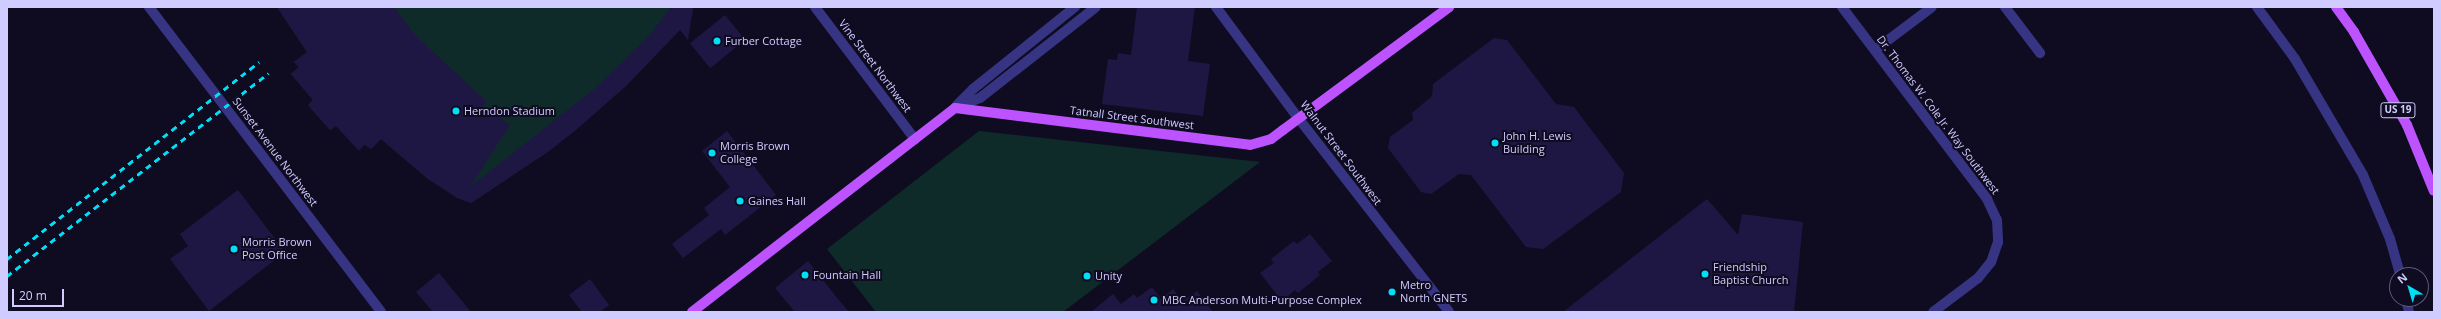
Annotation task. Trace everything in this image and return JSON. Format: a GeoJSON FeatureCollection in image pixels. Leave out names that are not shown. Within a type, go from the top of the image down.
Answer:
{"type":"FeatureCollection","features":[{"type":"Feature","properties":{"kind":"main road","name":"Tatnall Street Southwest"},"geometry":{"type":"LineString","coordinates":[[955,108],[1250,144],[1271,139],[1448,7]]}},
{"type":"Feature","properties":{"kind":"main road","name":"US 19"},"geometry":{"type":"LineString","coordinates":[[2336,7],[2354,32],[2407,125],[2434,191]]}},
{"type":"Feature","properties":{"kind":"main road"},"geometry":{"type":"LineString","coordinates":[[692,312],[955,108]]}},
{"type":"Feature","properties":{"kind":"street","name":"Sunset Avenue Northwest"},"geometry":{"type":"LineString","coordinates":[[149,7],[381,312]]}},
{"type":"Feature","properties":{"kind":"street","name":"Vine Street Northwest"},"geometry":{"type":"LineString","coordinates":[[815,7],[915,138]]}},
{"type":"Feature","properties":{"kind":"street"},"geometry":{"type":"LineString","coordinates":[[955,108],[973,88],[1075,7]]}},
{"type":"Feature","properties":{"kind":"street"},"geometry":{"type":"LineString","coordinates":[[955,108],[980,98],[1096,7]]}},
{"type":"Feature","properties":{"kind":"street","name":"Walnut Street Southwest"},"geometry":{"type":"LineString","coordinates":[[1216,7],[1299,119],[1449,312]]}},
{"type":"Feature","properties":{"kind":"street","name":"Dr. Thomas W. Cole Jr. Way Southwest"},"geometry":{"type":"LineString","coordinates":[[1842,7],[1987,199],[1997,220],[1998,242],[1991,262],[1978,278],[1934,312]]}},
{"type":"Feature","properties":{"kind":"street"},"geometry":{"type":"LineString","coordinates":[[1875,50],[1932,7]]}},
{"type":"Feature","properties":{"kind":"street"},"geometry":{"type":"LineString","coordinates":[[2005,7],[2040,53]]}},
{"type":"Feature","properties":{"kind":"street"},"geometry":{"type":"LineString","coordinates":[[2257,7],[2295,59],[2363,175],[2390,239],[2398,267]]}},
{"type":"Feature","properties":{"kind":"green space","name":"Herndon Stadium"},"geometry":{"type":"Polygon","coordinates":[[[277,7],[693,7],[692,16],[626,86],[549,151],[471,203],[428,179],[381,139],[371,149],[336,126],[330,130],[308,105],[313,100],[291,74],[299,67],[294,62],[307,52],[277,7]]]}},
{"type":"Feature","properties":{"kind":"green space"},"geometry":{"type":"Polygon","coordinates":[[[979,131],[1260,162],[1063,312],[876,312],[827,249],[979,131]]]}},
{"type":"Feature","properties":{"kind":"building"},"geometry":{"type":"Polygon","coordinates":[[[277,7],[394,7],[417,37],[486,101],[483,107],[510,125],[470,187],[594,89],[649,36],[671,7],[693,7],[688,40],[680,30],[626,86],[576,130],[549,151],[471,203],[457,198],[428,179],[381,139],[371,149],[365,144],[359,151],[336,126],[330,130],[308,105],[313,100],[291,74],[299,67],[294,62],[307,52],[277,7]]]}},
{"type":"Feature","properties":{"kind":"building"},"geometry":{"type":"Polygon","coordinates":[[[1137,7],[1195,7],[1188,61],[1210,64],[1203,116],[1102,104],[1108,59],[1117,60],[1118,53],[1131,55],[1137,7]]]}},
{"type":"Feature","properties":{"kind":"building","name":"Furber Cottage"},"geometry":{"type":"Polygon","coordinates":[[[725,15],[745,40],[710,68],[690,43],[725,15]]]}},
{"type":"Feature","properties":{"kind":"building","name":"John H. Lewis Building"},"geometry":{"type":"Polygon","coordinates":[[[1494,38],[1507,40],[1556,104],[1574,107],[1624,173],[1621,192],[1543,249],[1526,247],[1471,175],[1459,174],[1431,194],[1421,192],[1388,148],[1390,137],[1413,120],[1412,113],[1432,96],[1433,84],[1494,38]]]}},
{"type":"Feature","properties":{"kind":"building","name":"Gaines Hall"},"geometry":{"type":"Polygon","coordinates":[[[727,131],[776,195],[725,235],[721,229],[683,258],[672,244],[709,215],[704,208],[730,187],[702,151],[727,131]]]}},
{"type":"Feature","properties":{"kind":"building","name":"Morris Brown Post Office"},"geometry":{"type":"Polygon","coordinates":[[[238,190],[285,252],[209,311],[170,259],[188,246],[180,234],[238,190]]]}},
{"type":"Feature","properties":{"kind":"building","name":"Friendship Baptist Church"},"geometry":{"type":"Polygon","coordinates":[[[1707,199],[1738,235],[1742,214],[1803,222],[1794,312],[1563,312],[1707,199]]]}},
{"type":"Feature","properties":{"kind":"building"},"geometry":{"type":"Polygon","coordinates":[[[1310,234],[1332,261],[1318,272],[1320,275],[1298,293],[1295,290],[1282,301],[1260,273],[1274,263],[1271,259],[1294,241],[1297,244],[1310,234]]]}},
{"type":"Feature","properties":{"kind":"building","name":"Fountain Hall"},"geometry":{"type":"Polygon","coordinates":[[[808,261],[849,312],[795,312],[775,288],[808,261]]]}},
{"type":"Feature","properties":{"kind":"building"},"geometry":{"type":"Polygon","coordinates":[[[439,273],[471,312],[433,312],[416,292],[439,273]]]}},
{"type":"Feature","properties":{"kind":"building"},"geometry":{"type":"Polygon","coordinates":[[[590,279],[609,305],[600,312],[582,312],[569,295],[590,279]]]}},
{"type":"Feature","properties":{"kind":"building","name":"MBC Anderson Multi-Purpose Complex"},"geometry":{"type":"Polygon","coordinates":[[[1152,287],[1161,299],[1173,289],[1183,301],[1197,291],[1213,312],[1091,312],[1113,294],[1121,304],[1134,294],[1137,298],[1152,287]]]}},
{"type":"Feature","properties":{"kind":"railway"},"geometry":{"type":"LineString","coordinates":[[7,259],[259,62]]}},
{"type":"Feature","properties":{"kind":"railway"},"geometry":{"type":"LineString","coordinates":[[7,276],[269,73]]}},
{"type":"Feature","properties":{"kind":"place","name":"Furber Cottage"},"geometry":{"type":"Point","coordinates":[717,41]}},
{"type":"Feature","properties":{"kind":"place","name":"Herndon Stadium"},"geometry":{"type":"Point","coordinates":[456,111]}},
{"type":"Feature","properties":{"kind":"place","name":"John H. Lewis Building"},"geometry":{"type":"Point","coordinates":[1495,143]}},
{"type":"Feature","properties":{"kind":"place","name":"Morris Brown College"},"geometry":{"type":"Point","coordinates":[712,153]}},
{"type":"Feature","properties":{"kind":"place","name":"Gaines Hall"},"geometry":{"type":"Point","coordinates":[740,201]}},
{"type":"Feature","properties":{"kind":"place","name":"Morris Brown Post Office"},"geometry":{"type":"Point","coordinates":[234,249]}},
{"type":"Feature","properties":{"kind":"place","name":"Friendship Baptist Church"},"geometry":{"type":"Point","coordinates":[1705,274]}},
{"type":"Feature","properties":{"kind":"place","name":"Fountain Hall"},"geometry":{"type":"Point","coordinates":[805,275]}},
{"type":"Feature","properties":{"kind":"place","name":"Unity"},"geometry":{"type":"Point","coordinates":[1087,276]}},
{"type":"Feature","properties":{"kind":"place","name":"Metro North GNETS"},"geometry":{"type":"Point","coordinates":[1392,292]}},
{"type":"Feature","properties":{"kind":"place","name":"MBC Anderson Multi-Purpose Complex"},"geometry":{"type":"Point","coordinates":[1154,300]}}]}
